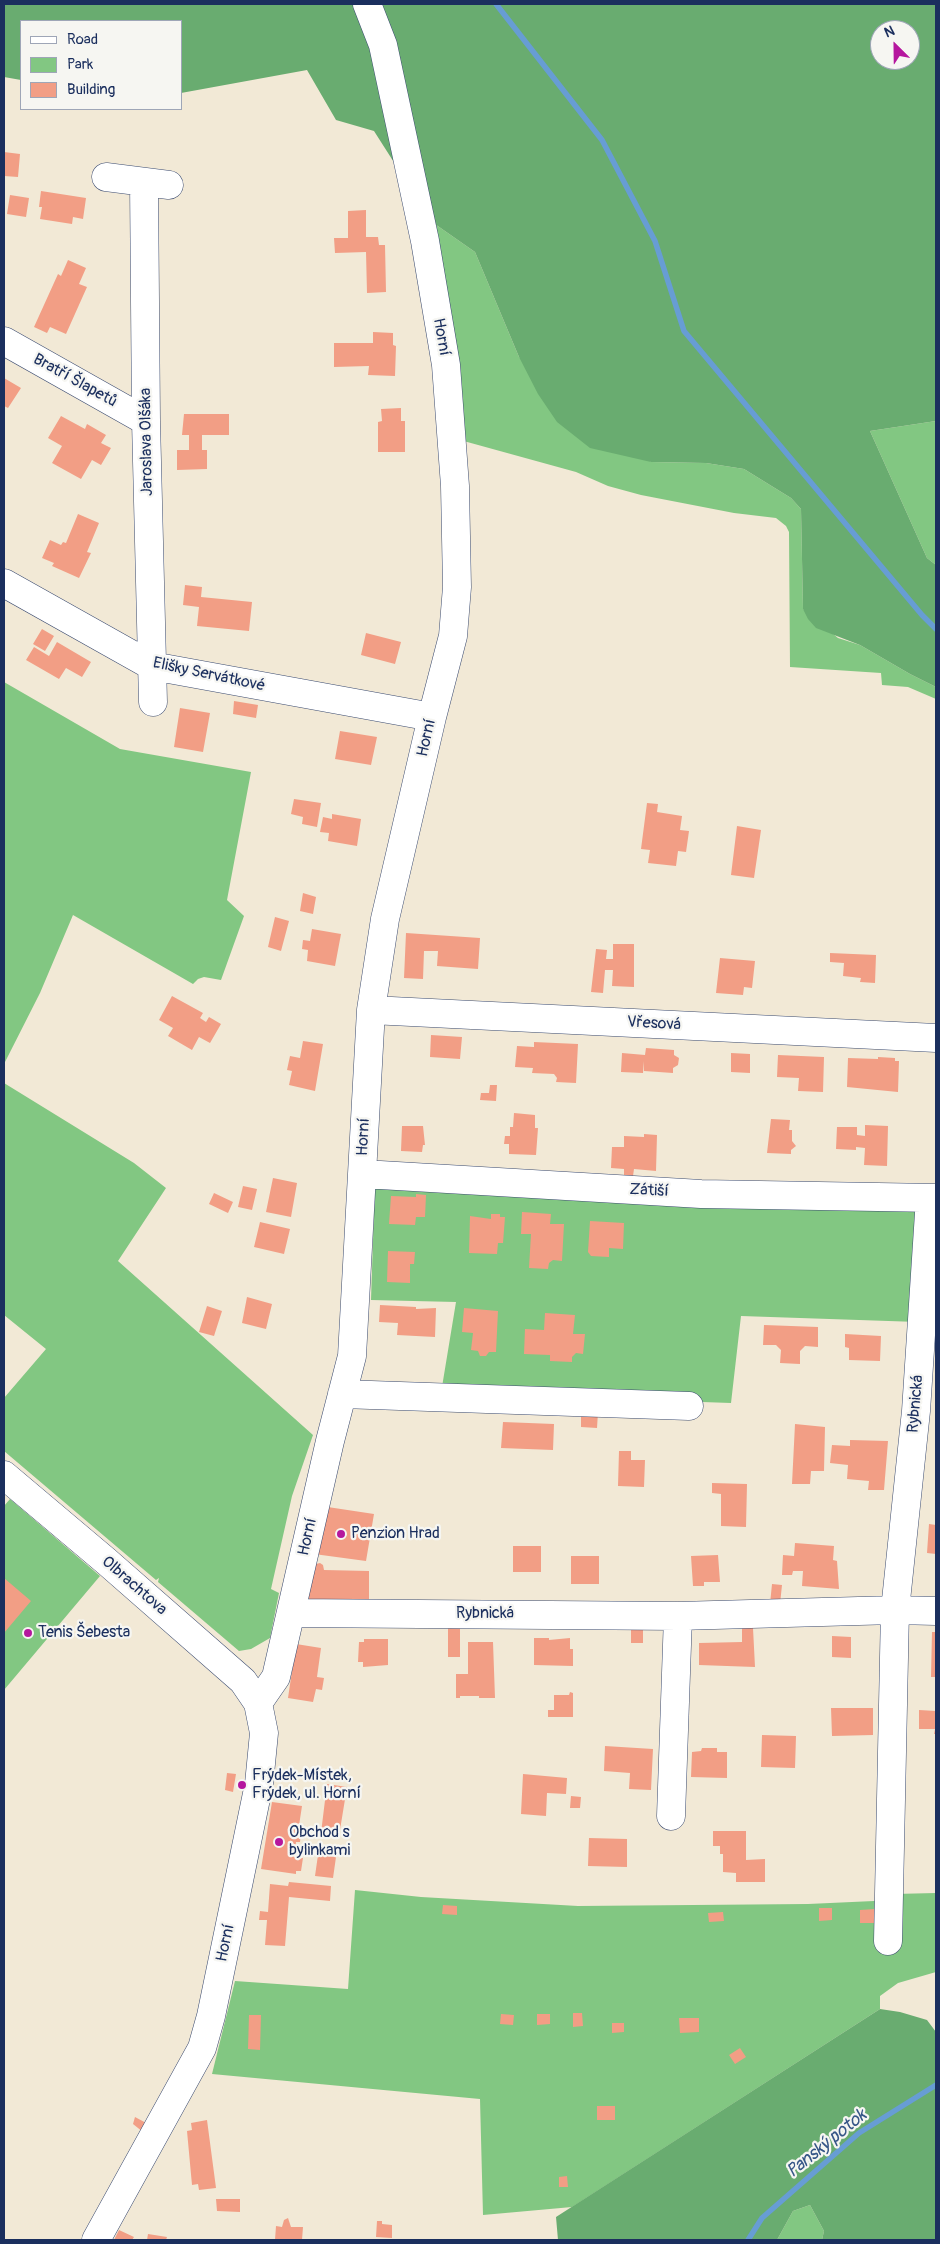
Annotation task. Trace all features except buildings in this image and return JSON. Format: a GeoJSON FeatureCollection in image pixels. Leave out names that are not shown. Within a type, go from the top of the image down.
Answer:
{"type":"FeatureCollection","features":[{"type":"Feature","properties":{"kind":"street","name":"Horní"},"geometry":{"type":"LineString","coordinates":[[96,2240],[202,2048],[211,2016],[259,1784],[264,1733],[258,1702],[276,1677],[352,1356],[371,1010],[386,919],[432,718],[453,636],[457,587],[456,486],[446,365],[425,241],[382,45],[367,4]]}},
{"type":"Feature","properties":{"kind":"street","name":"Jaroslava Olšáka"},"geometry":{"type":"LineString","coordinates":[[106,177],[156,183],[146,421],[152,702]]}},
{"type":"Feature","properties":{"kind":"street","name":"Bratří Šlapetů"},"geometry":{"type":"LineString","coordinates":[[4,341],[146,421]]}},
{"type":"Feature","properties":{"kind":"street","name":"Elišky Servátkové"},"geometry":{"type":"LineString","coordinates":[[4,583],[152,666],[432,718]]}},
{"type":"Feature","properties":{"kind":"street","name":"Vřesová"},"geometry":{"type":"LineString","coordinates":[[371,1010],[936,1038]]}},
{"type":"Feature","properties":{"kind":"street","name":"Zátiší"},"geometry":{"type":"LineString","coordinates":[[362,1174],[701,1194],[933,1198]]}},
{"type":"Feature","properties":{"kind":"street","name":"Rybnická"},"geometry":{"type":"LineString","coordinates":[[895,1610],[926,1410],[933,1198]]}},
{"type":"Feature","properties":{"kind":"street"},"geometry":{"type":"LineString","coordinates":[[342,1394],[689,1406]]}},
{"type":"Feature","properties":{"kind":"street","name":"Olbrachtova"},"geometry":{"type":"LineString","coordinates":[[4,1475],[243,1681],[258,1702]]}},
{"type":"Feature","properties":{"kind":"street","name":"Rybnická"},"geometry":{"type":"LineString","coordinates":[[291,1613],[678,1616],[895,1610],[936,1611]]}},
{"type":"Feature","properties":{"kind":"street"},"geometry":{"type":"LineString","coordinates":[[888,1941],[895,1610]]}},
{"type":"Feature","properties":{"kind":"street"},"geometry":{"type":"LineString","coordinates":[[671,1816],[678,1616]]}},
{"type":"Feature","properties":{"kind":"green space"},"geometry":{"type":"Polygon","coordinates":[[[4,4],[936,4],[936,421],[870,431],[927,558],[936,565],[936,687],[860,645],[816,628],[808,619],[803,609],[801,509],[791,498],[744,469],[706,463],[651,462],[590,448],[557,422],[538,394],[519,357],[475,252],[432,222],[374,131],[336,120],[307,70],[182,93],[182,20],[20,20],[20,80],[4,77],[4,4]]]}},
{"type":"Feature","properties":{"kind":"green space"},"geometry":{"type":"Polygon","coordinates":[[[432,222],[475,252],[519,357],[651,462],[706,463],[744,469],[791,498],[801,509],[803,609],[838,638],[860,645],[936,687],[936,699],[908,687],[882,685],[881,673],[790,667],[789,532],[786,526],[776,518],[734,513],[641,495],[608,486],[576,472],[460,440],[432,222]]]}},
{"type":"Feature","properties":{"kind":"green space"},"geometry":{"type":"Polygon","coordinates":[[[936,421],[936,565],[927,558],[870,431],[936,421]]]}},
{"type":"Feature","properties":{"kind":"green space"},"geometry":{"type":"Polygon","coordinates":[[[4,682],[120,749],[251,772],[227,900],[244,916],[221,980],[204,977],[198,979],[193,984],[73,915],[40,993],[4,1064],[4,682]]]}},
{"type":"Feature","properties":{"kind":"green space"},"geometry":{"type":"Polygon","coordinates":[[[4,1083],[134,1163],[166,1188],[118,1261],[313,1435],[292,1496],[271,1589],[279,1593],[270,1638],[251,1649],[239,1651],[158,1582],[159,1578],[156,1580],[4,1451],[4,1398],[46,1349],[4,1315],[4,1083]]]}},
{"type":"Feature","properties":{"kind":"green space"},"geometry":{"type":"Polygon","coordinates":[[[375,1180],[906,1205],[918,1214],[918,1322],[741,1316],[731,1403],[441,1393],[456,1302],[371,1300],[375,1180]]]}},
{"type":"Feature","properties":{"kind":"green space","name":"Tenis Šebesta"},"geometry":{"type":"Polygon","coordinates":[[[10,1499],[100,1576],[4,1690],[4,1506],[10,1499]]]}},
{"type":"Feature","properties":{"kind":"green space"},"geometry":{"type":"Polygon","coordinates":[[[355,1890],[421,1897],[578,1906],[808,1904],[874,1901],[894,1894],[936,1893],[936,1972],[898,1983],[880,1996],[880,2009],[572,2207],[483,2215],[480,2099],[212,2074],[235,1981],[348,1989],[355,1890]]]}},
{"type":"Feature","properties":{"kind":"green space"},"geometry":{"type":"Polygon","coordinates":[[[880,2009],[900,2012],[927,2020],[936,2032],[936,2240],[822,2240],[824,2231],[810,2205],[793,2211],[777,2240],[558,2240],[556,2217],[880,2009]]]}},
{"type":"Feature","properties":{"kind":"green space"},"geometry":{"type":"Polygon","coordinates":[[[810,2205],[824,2231],[822,2240],[777,2240],[793,2211],[810,2205]]]}},
{"type":"Feature","properties":{"kind":"waterway"},"geometry":{"type":"LineString","coordinates":[[496,4],[602,140],[655,241],[684,331],[922,615],[936,629]]}},
{"type":"Feature","properties":{"kind":"waterway","name":"Panský potok"},"geometry":{"type":"LineString","coordinates":[[748,2240],[762,2218],[859,2133],[936,2085]]}},
{"type":"Feature","properties":{"kind":"place","name":"Penzion Hrad"},"geometry":{"type":"Point","coordinates":[341,1534]}},
{"type":"Feature","properties":{"kind":"place","name":"Tenis Šebesta"},"geometry":{"type":"Point","coordinates":[28,1633]}},
{"type":"Feature","properties":{"kind":"place","name":"Frýdek-Místek, Frýdek, ul. Horní"},"geometry":{"type":"Point","coordinates":[242,1785]}},
{"type":"Feature","properties":{"kind":"place","name":"Obchod s bylinkami"},"geometry":{"type":"Point","coordinates":[279,1842]}}]}
